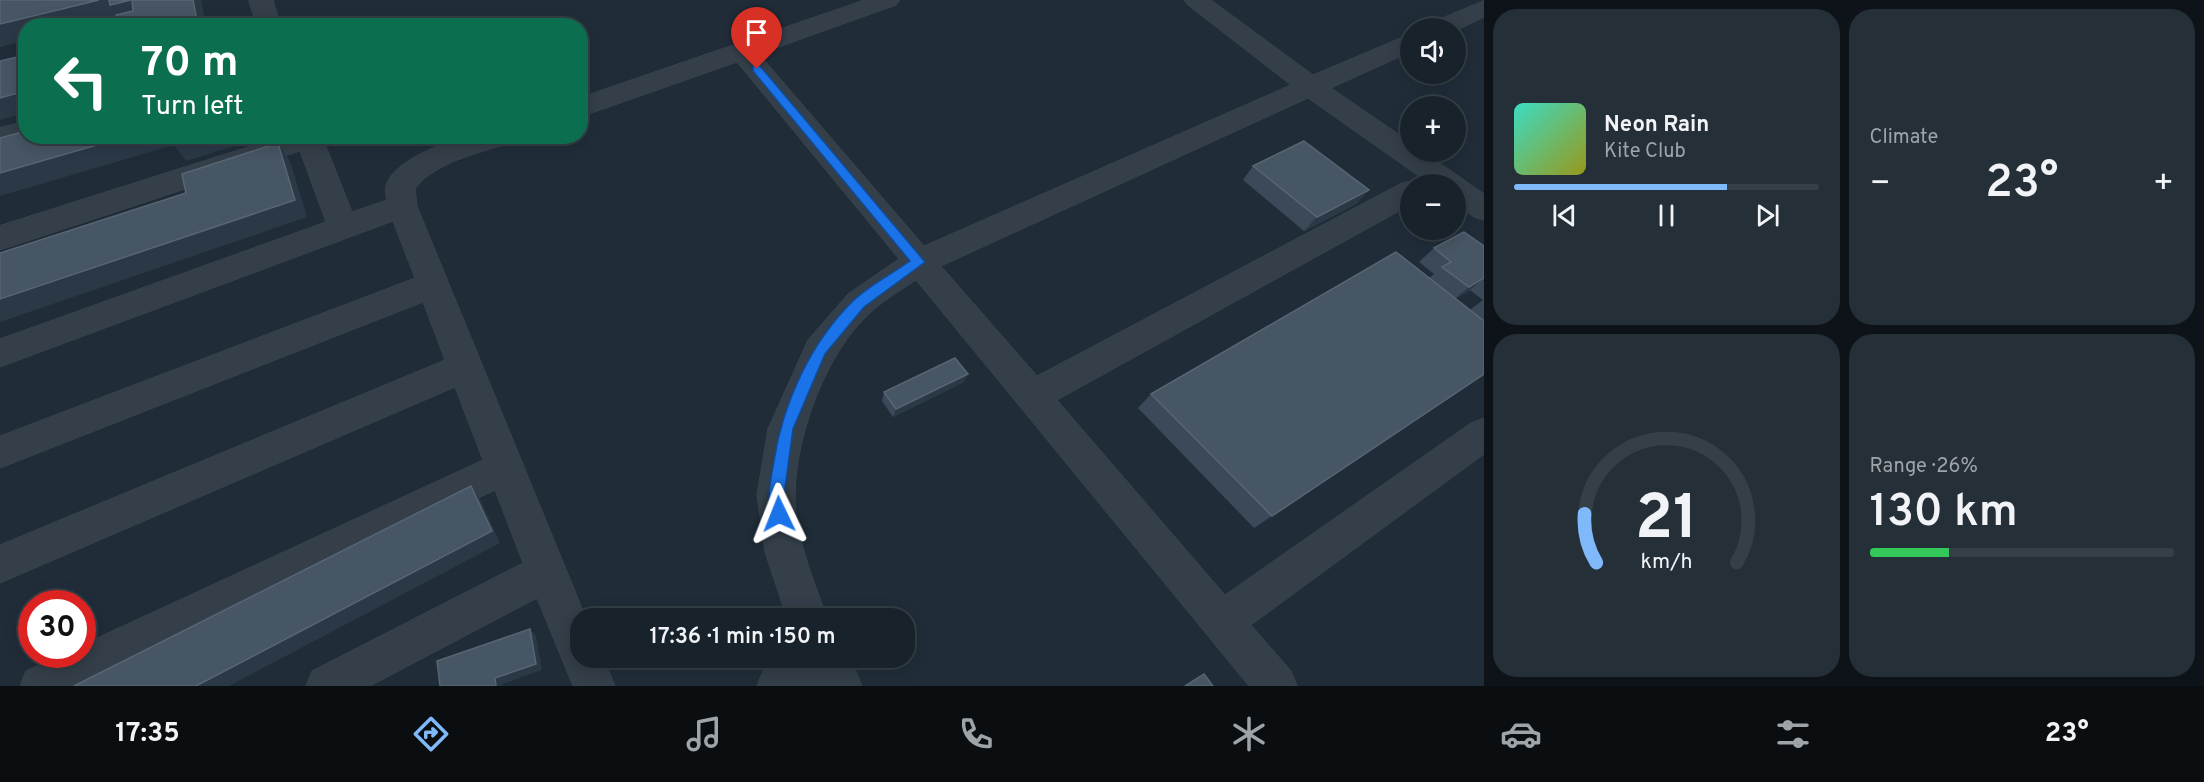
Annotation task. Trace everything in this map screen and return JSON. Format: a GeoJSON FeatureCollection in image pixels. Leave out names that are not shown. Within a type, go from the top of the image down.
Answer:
{"type":"FeatureCollection","features":[{"type":"Feature","properties":{"kind":"street"},"geometry":{"type":"LineString","coordinates":[[261,0],[266,18]]}},
{"type":"Feature","properties":{"kind":"street"},"geometry":{"type":"LineString","coordinates":[[588,105],[888,0]]}},
{"type":"Feature","properties":{"kind":"street"},"geometry":{"type":"LineString","coordinates":[[1196,0],[1430,174]]}},
{"type":"Feature","properties":{"kind":"street"},"geometry":{"type":"LineString","coordinates":[[1460,0],[1484,3]]}},
{"type":"Feature","properties":{"kind":"street"},"geometry":{"type":"LineString","coordinates":[[1462,18],[1484,8]]}},
{"type":"Feature","properties":{"kind":"street"},"geometry":{"type":"LineString","coordinates":[[804,608],[784,552],[776,495],[786,429],[820,350],[860,303],[919,262],[1400,47]]}},
{"type":"Feature","properties":{"kind":"street"},"geometry":{"type":"LineString","coordinates":[[742,51],[1276,686]]}},
{"type":"Feature","properties":{"kind":"street"},"geometry":{"type":"LineString","coordinates":[[0,138],[18,133]]}},
{"type":"Feature","properties":{"kind":"street"},"geometry":{"type":"LineString","coordinates":[[0,238],[287,144]]}},
{"type":"Feature","properties":{"kind":"street"},"geometry":{"type":"LineString","coordinates":[[311,144],[343,227]]}},
{"type":"Feature","properties":{"kind":"street"},"geometry":{"type":"LineString","coordinates":[[477,144],[422,164],[409,172],[400,186],[402,206],[570,630]]}},
{"type":"Feature","properties":{"kind":"street"},"geometry":{"type":"LineString","coordinates":[[1032,396],[1400,197]]}},
{"type":"Feature","properties":{"kind":"street"},"geometry":{"type":"LineString","coordinates":[[1466,198],[1484,210]]}},
{"type":"Feature","properties":{"kind":"street"},"geometry":{"type":"LineString","coordinates":[[0,353],[402,206]]}},
{"type":"Feature","properties":{"kind":"street"},"geometry":{"type":"LineString","coordinates":[[0,452],[434,284]]}},
{"type":"Feature","properties":{"kind":"street"},"geometry":{"type":"LineString","coordinates":[[0,564],[465,367]]}},
{"type":"Feature","properties":{"kind":"street"},"geometry":{"type":"LineString","coordinates":[[1222,621],[1484,434]]}},
{"type":"Feature","properties":{"kind":"street"},"geometry":{"type":"LineString","coordinates":[[41,686],[504,468]]}},
{"type":"Feature","properties":{"kind":"street"},"geometry":{"type":"LineString","coordinates":[[327,686],[546,572]]}},
{"type":"Feature","properties":{"kind":"street"},"geometry":{"type":"LineString","coordinates":[[586,668],[594,686]]}},
{"type":"Feature","properties":{"kind":"street"},"geometry":{"type":"LineString","coordinates":[[778,686],[828,669]]}},
{"type":"Feature","properties":{"kind":"building"},"geometry":{"type":"Polygon","coordinates":[[[0,0],[99,0],[18,18],[0,24],[0,0]]]}},
{"type":"Feature","properties":{"kind":"building"},"geometry":{"type":"Polygon","coordinates":[[[109,0],[131,0],[110,5],[109,0]]]}},
{"type":"Feature","properties":{"kind":"building"},"geometry":{"type":"Polygon","coordinates":[[[132,0],[193,0],[196,18],[116,18],[116,15],[133,11],[132,0]]]}},
{"type":"Feature","properties":{"kind":"building"},"geometry":{"type":"Polygon","coordinates":[[[18,57],[18,93],[0,98],[0,61],[18,57]]]}},
{"type":"Feature","properties":{"kind":"building"},"geometry":{"type":"Polygon","coordinates":[[[18,133],[18,144],[100,144],[0,173],[0,138],[18,133]]]}},
{"type":"Feature","properties":{"kind":"building"},"geometry":{"type":"Polygon","coordinates":[[[1304,141],[1369,190],[1317,217],[1253,166],[1304,141]]]}},
{"type":"Feature","properties":{"kind":"building"},"geometry":{"type":"Polygon","coordinates":[[[278,144],[295,200],[0,299],[0,253],[186,193],[182,174],[278,144]]]}},
{"type":"Feature","properties":{"kind":"building"},"geometry":{"type":"Polygon","coordinates":[[[1466,233],[1484,246],[1484,278],[1469,287],[1442,267],[1451,262],[1434,248],[1449,240],[1466,240],[1466,233]]]}},
{"type":"Feature","properties":{"kind":"building"},"geometry":{"type":"Polygon","coordinates":[[[1396,252],[1484,321],[1484,374],[1272,516],[1151,394],[1396,252]]]}},
{"type":"Feature","properties":{"kind":"building"},"geometry":{"type":"Polygon","coordinates":[[[955,358],[968,374],[896,409],[884,392],[955,358]]]}},
{"type":"Feature","properties":{"kind":"building"},"geometry":{"type":"Polygon","coordinates":[[[471,486],[492,531],[196,686],[74,686],[471,486]]]}},
{"type":"Feature","properties":{"kind":"building"},"geometry":{"type":"Polygon","coordinates":[[[530,629],[536,664],[495,678],[496,686],[440,686],[437,661],[530,629]]]}},
{"type":"Feature","properties":{"kind":"building"},"geometry":{"type":"Polygon","coordinates":[[[1204,674],[1213,686],[1185,686],[1204,674]]]}},
{"type":"Feature","properties":{"kind":"route"},"geometry":{"type":"LineString","coordinates":[[757,69],[919,262],[860,303],[820,350],[786,429],[776,495],[779,514]]}}]}
